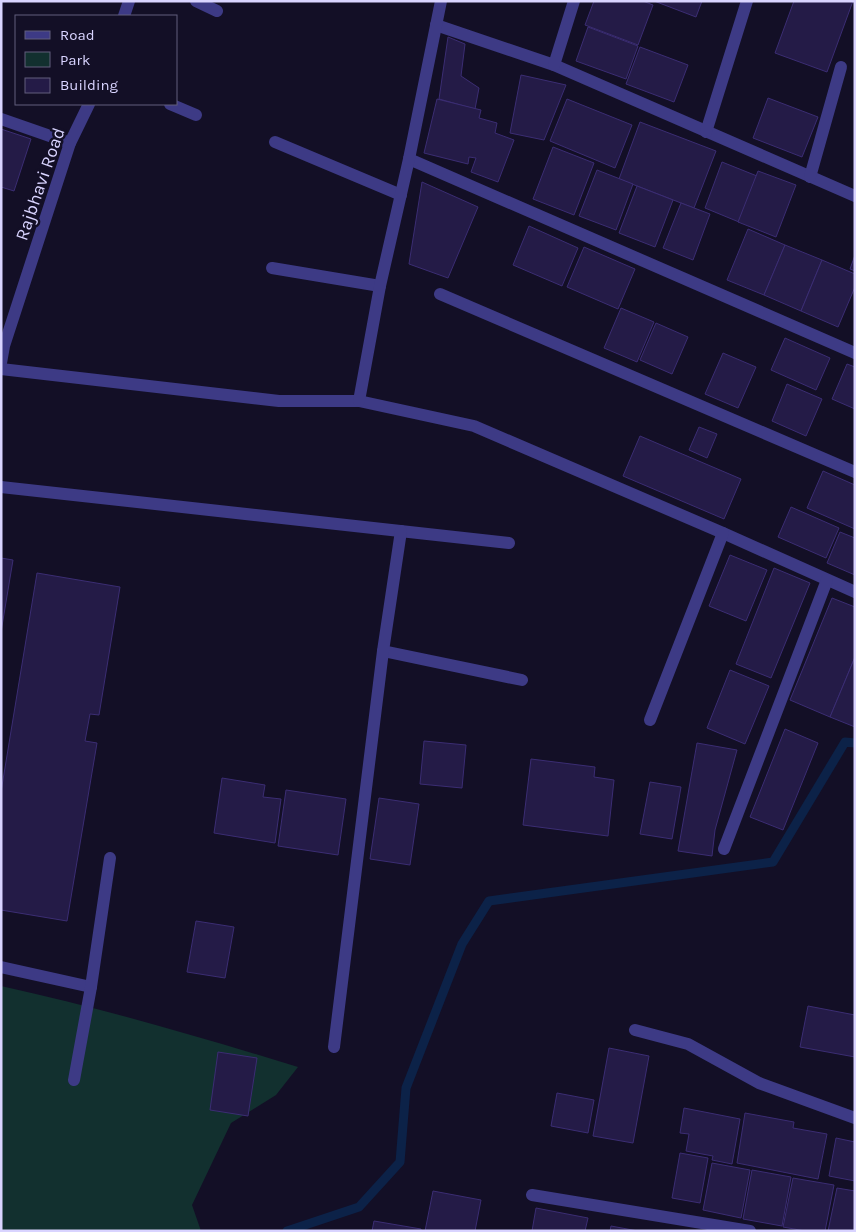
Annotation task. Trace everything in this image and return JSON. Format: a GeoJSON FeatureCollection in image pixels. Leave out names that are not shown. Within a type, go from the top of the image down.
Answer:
{"type":"FeatureCollection","features":[{"type":"Feature","properties":{"kind":"street"},"geometry":{"type":"LineString","coordinates":[[124,15],[129,1]]}},
{"type":"Feature","properties":{"kind":"street"},"geometry":{"type":"LineString","coordinates":[[196,1],[217,11]]}},
{"type":"Feature","properties":{"kind":"street"},"geometry":{"type":"LineString","coordinates":[[359,402],[380,286],[409,159],[441,1]]}},
{"type":"Feature","properties":{"kind":"street"},"geometry":{"type":"LineString","coordinates":[[554,65],[574,1]]}},
{"type":"Feature","properties":{"kind":"street"},"geometry":{"type":"LineString","coordinates":[[706,132],[747,1]]}},
{"type":"Feature","properties":{"kind":"street"},"geometry":{"type":"LineString","coordinates":[[436,25],[554,65],[855,196]]}},
{"type":"Feature","properties":{"kind":"street"},"geometry":{"type":"LineString","coordinates":[[810,177],[841,67]]}},
{"type":"Feature","properties":{"kind":"street","name":"Rajbhavi Road"},"geometry":{"type":"LineString","coordinates":[[1,364],[3,345],[70,143],[89,105]]}},
{"type":"Feature","properties":{"kind":"street"},"geometry":{"type":"LineString","coordinates":[[172,105],[196,115]]}},
{"type":"Feature","properties":{"kind":"street"},"geometry":{"type":"LineString","coordinates":[[1,119],[70,143]]}},
{"type":"Feature","properties":{"kind":"street"},"geometry":{"type":"LineString","coordinates":[[275,142],[401,195]]}},
{"type":"Feature","properties":{"kind":"street"},"geometry":{"type":"LineString","coordinates":[[409,159],[855,353]]}},
{"type":"Feature","properties":{"kind":"street"},"geometry":{"type":"LineString","coordinates":[[272,268],[380,286]]}},
{"type":"Feature","properties":{"kind":"street"},"geometry":{"type":"LineString","coordinates":[[440,294],[855,472]]}},
{"type":"Feature","properties":{"kind":"street"},"geometry":{"type":"LineString","coordinates":[[1,369],[278,401],[359,402],[474,426],[855,592]]}},
{"type":"Feature","properties":{"kind":"street"},"geometry":{"type":"LineString","coordinates":[[1,487],[509,543]]}},
{"type":"Feature","properties":{"kind":"street"},"geometry":{"type":"LineString","coordinates":[[334,1047],[383,651],[401,531]]}},
{"type":"Feature","properties":{"kind":"street"},"geometry":{"type":"LineString","coordinates":[[650,720],[723,533]]}},
{"type":"Feature","properties":{"kind":"street"},"geometry":{"type":"LineString","coordinates":[[724,849],[827,580]]}},
{"type":"Feature","properties":{"kind":"street"},"geometry":{"type":"LineString","coordinates":[[383,651],[522,680]]}},
{"type":"Feature","properties":{"kind":"street"},"geometry":{"type":"LineString","coordinates":[[74,1080],[91,987],[110,858]]}},
{"type":"Feature","properties":{"kind":"street"},"geometry":{"type":"LineString","coordinates":[[1,967],[91,987]]}},
{"type":"Feature","properties":{"kind":"street"},"geometry":{"type":"LineString","coordinates":[[635,1030],[688,1044],[759,1083],[855,1118]]}},
{"type":"Feature","properties":{"kind":"street"},"geometry":{"type":"LineString","coordinates":[[532,1195],[750,1231]]}},
{"type":"Feature","properties":{"kind":"green space"},"geometry":{"type":"Polygon","coordinates":[[[1,986],[151,1024],[298,1067],[276,1095],[231,1123],[192,1205],[201,1231],[1,1231],[1,986]]]}},
{"type":"Feature","properties":{"kind":"building"},"geometry":{"type":"Polygon","coordinates":[[[594,1],[643,1],[653,5],[638,45],[585,25],[594,1]]]}},
{"type":"Feature","properties":{"kind":"building"},"geometry":{"type":"Polygon","coordinates":[[[654,1],[702,1],[696,17],[654,1]]]}},
{"type":"Feature","properties":{"kind":"building"},"geometry":{"type":"Polygon","coordinates":[[[794,1],[853,1],[827,72],[775,53],[794,1]]]}},
{"type":"Feature","properties":{"kind":"building"},"geometry":{"type":"Polygon","coordinates":[[[588,27],[638,46],[626,79],[576,61],[588,27]]]}},
{"type":"Feature","properties":{"kind":"building"},"geometry":{"type":"Polygon","coordinates":[[[448,37],[465,44],[461,76],[479,88],[475,109],[439,99],[448,37]]]}},
{"type":"Feature","properties":{"kind":"building"},"geometry":{"type":"Polygon","coordinates":[[[640,47],[688,65],[674,102],[626,84],[640,47]]]}},
{"type":"Feature","properties":{"kind":"building"},"geometry":{"type":"Polygon","coordinates":[[[521,75],[566,85],[544,140],[510,133],[521,75]]]}},
{"type":"Feature","properties":{"kind":"building"},"geometry":{"type":"Polygon","coordinates":[[[768,98],[818,117],[802,157],[753,138],[768,98]]]}},
{"type":"Feature","properties":{"kind":"building"},"geometry":{"type":"Polygon","coordinates":[[[437,99],[481,110],[479,118],[497,123],[495,133],[514,140],[498,182],[471,172],[476,158],[469,157],[468,164],[424,153],[437,99]]]}},
{"type":"Feature","properties":{"kind":"building"},"geometry":{"type":"Polygon","coordinates":[[[567,99],[632,125],[615,168],[550,141],[567,99]]]}},
{"type":"Feature","properties":{"kind":"building"},"geometry":{"type":"Polygon","coordinates":[[[640,122],[716,151],[694,208],[619,179],[640,122]]]}},
{"type":"Feature","properties":{"kind":"building"},"geometry":{"type":"Polygon","coordinates":[[[1,129],[31,139],[14,191],[1,187],[1,129]]]}},
{"type":"Feature","properties":{"kind":"building"},"geometry":{"type":"Polygon","coordinates":[[[553,147],[594,163],[574,215],[533,199],[553,147]]]}},
{"type":"Feature","properties":{"kind":"building"},"geometry":{"type":"Polygon","coordinates":[[[722,162],[757,176],[739,222],[705,208],[722,162]]]}},
{"type":"Feature","properties":{"kind":"building"},"geometry":{"type":"Polygon","coordinates":[[[597,170],[633,184],[616,230],[579,216],[597,170]]]}},
{"type":"Feature","properties":{"kind":"building"},"geometry":{"type":"Polygon","coordinates":[[[758,171],[796,185],[776,237],[738,222],[758,171]]]}},
{"type":"Feature","properties":{"kind":"building"},"geometry":{"type":"Polygon","coordinates":[[[422,182],[478,207],[448,278],[409,264],[422,182]]]}},
{"type":"Feature","properties":{"kind":"building"},"geometry":{"type":"Polygon","coordinates":[[[637,186],[673,200],[655,247],[619,233],[637,186]]]}},
{"type":"Feature","properties":{"kind":"building"},"geometry":{"type":"Polygon","coordinates":[[[681,203],[710,214],[693,260],[663,248],[681,203]]]}},
{"type":"Feature","properties":{"kind":"building"},"geometry":{"type":"Polygon","coordinates":[[[529,226],[578,248],[562,286],[513,265],[529,226]]]}},
{"type":"Feature","properties":{"kind":"building"},"geometry":{"type":"Polygon","coordinates":[[[748,229],[785,245],[764,295],[727,280],[748,229]]]}},
{"type":"Feature","properties":{"kind":"building"},"geometry":{"type":"Polygon","coordinates":[[[785,245],[822,260],[801,311],[764,295],[785,245]]]}},
{"type":"Feature","properties":{"kind":"building"},"geometry":{"type":"Polygon","coordinates":[[[584,247],[635,269],[618,309],[567,287],[584,247]]]}},
{"type":"Feature","properties":{"kind":"building"},"geometry":{"type":"Polygon","coordinates":[[[855,255],[855,271],[850,269],[855,255]]]}},
{"type":"Feature","properties":{"kind":"building"},"geometry":{"type":"Polygon","coordinates":[[[822,260],[855,274],[855,287],[838,327],[801,311],[822,260]]]}},
{"type":"Feature","properties":{"kind":"building"},"geometry":{"type":"Polygon","coordinates":[[[621,308],[654,322],[637,362],[604,348],[621,308]]]}},
{"type":"Feature","properties":{"kind":"building"},"geometry":{"type":"Polygon","coordinates":[[[656,323],[688,337],[672,374],[640,360],[656,323]]]}},
{"type":"Feature","properties":{"kind":"building"},"geometry":{"type":"Polygon","coordinates":[[[785,338],[830,358],[816,390],[771,370],[785,338]]]}},
{"type":"Feature","properties":{"kind":"building"},"geometry":{"type":"Polygon","coordinates":[[[723,353],[756,367],[738,408],[705,394],[723,353]]]}},
{"type":"Feature","properties":{"kind":"building"},"geometry":{"type":"Polygon","coordinates":[[[847,364],[855,367],[855,409],[832,399],[847,364]]]}},
{"type":"Feature","properties":{"kind":"building"},"geometry":{"type":"Polygon","coordinates":[[[787,384],[822,399],[806,436],[772,421],[787,384]]]}},
{"type":"Feature","properties":{"kind":"building"},"geometry":{"type":"Polygon","coordinates":[[[699,427],[717,434],[707,458],[689,450],[699,427]]]}},
{"type":"Feature","properties":{"kind":"building"},"geometry":{"type":"Polygon","coordinates":[[[640,436],[741,479],[724,519],[623,476],[640,436]]]}},
{"type":"Feature","properties":{"kind":"building"},"geometry":{"type":"Polygon","coordinates":[[[823,471],[855,485],[855,529],[807,508],[823,471]]]}},
{"type":"Feature","properties":{"kind":"building"},"geometry":{"type":"Polygon","coordinates":[[[791,507],[839,528],[826,558],[778,537],[791,507]]]}},
{"type":"Feature","properties":{"kind":"building"},"geometry":{"type":"Polygon","coordinates":[[[840,532],[855,538],[855,575],[827,563],[840,532]]]}},
{"type":"Feature","properties":{"kind":"building"},"geometry":{"type":"Polygon","coordinates":[[[730,555],[767,570],[746,621],[709,606],[730,555]]]}},
{"type":"Feature","properties":{"kind":"building"},"geometry":{"type":"Polygon","coordinates":[[[1,558],[13,560],[1,632],[1,558]]]}},
{"type":"Feature","properties":{"kind":"building"},"geometry":{"type":"Polygon","coordinates":[[[774,568],[810,583],[771,678],[736,664],[774,568]]]}},
{"type":"Feature","properties":{"kind":"building"},"geometry":{"type":"Polygon","coordinates":[[[37,573],[120,587],[99,715],[90,714],[85,741],[97,743],[67,921],[1,910],[1,792],[37,573]]]}},
{"type":"Feature","properties":{"kind":"building"},"geometry":{"type":"Polygon","coordinates":[[[832,598],[855,607],[855,657],[830,717],[790,700],[832,598]]]}},
{"type":"Feature","properties":{"kind":"building"},"geometry":{"type":"Polygon","coordinates":[[[855,657],[855,727],[830,717],[855,657]]]}},
{"type":"Feature","properties":{"kind":"building"},"geometry":{"type":"Polygon","coordinates":[[[730,670],[769,686],[745,744],[707,728],[730,670]]]}},
{"type":"Feature","properties":{"kind":"building"},"geometry":{"type":"Polygon","coordinates":[[[785,729],[818,743],[783,830],[750,817],[785,729]]]}},
{"type":"Feature","properties":{"kind":"building"},"geometry":{"type":"Polygon","coordinates":[[[424,741],[466,745],[462,788],[420,784],[424,741]]]}},
{"type":"Feature","properties":{"kind":"building"},"geometry":{"type":"Polygon","coordinates":[[[697,743],[737,750],[715,830],[712,856],[678,851],[697,743]]]}},
{"type":"Feature","properties":{"kind":"building"},"geometry":{"type":"Polygon","coordinates":[[[531,759],[595,767],[594,777],[614,780],[608,836],[523,825],[531,759]]]}},
{"type":"Feature","properties":{"kind":"building"},"geometry":{"type":"Polygon","coordinates":[[[222,778],[265,785],[263,797],[281,799],[275,843],[214,833],[222,778]]]}},
{"type":"Feature","properties":{"kind":"building"},"geometry":{"type":"Polygon","coordinates":[[[650,782],[681,787],[672,839],[640,834],[650,782]]]}},
{"type":"Feature","properties":{"kind":"building"},"geometry":{"type":"Polygon","coordinates":[[[286,790],[346,799],[338,855],[278,846],[286,790]]]}},
{"type":"Feature","properties":{"kind":"building"},"geometry":{"type":"Polygon","coordinates":[[[379,798],[419,804],[410,865],[370,859],[379,798]]]}},
{"type":"Feature","properties":{"kind":"building"},"geometry":{"type":"Polygon","coordinates":[[[196,921],[234,927],[225,978],[187,972],[196,921]]]}},
{"type":"Feature","properties":{"kind":"building"},"geometry":{"type":"Polygon","coordinates":[[[808,1006],[855,1015],[855,1057],[800,1047],[808,1006]]]}},
{"type":"Feature","properties":{"kind":"building"},"geometry":{"type":"Polygon","coordinates":[[[609,1048],[649,1056],[633,1143],[593,1136],[609,1048]]]}},
{"type":"Feature","properties":{"kind":"building"},"geometry":{"type":"Polygon","coordinates":[[[218,1052],[257,1058],[248,1116],[210,1110],[218,1052]]]}},
{"type":"Feature","properties":{"kind":"building"},"geometry":{"type":"Polygon","coordinates":[[[557,1093],[594,1100],[588,1133],[551,1126],[557,1093]]]}},
{"type":"Feature","properties":{"kind":"building"},"geometry":{"type":"Polygon","coordinates":[[[684,1108],[740,1119],[732,1164],[712,1160],[713,1156],[686,1151],[689,1134],[680,1133],[684,1108]]]}},
{"type":"Feature","properties":{"kind":"building"},"geometry":{"type":"Polygon","coordinates":[[[745,1113],[794,1122],[793,1128],[827,1134],[818,1179],[737,1163],[745,1113]]]}},
{"type":"Feature","properties":{"kind":"building"},"geometry":{"type":"Polygon","coordinates":[[[836,1138],[855,1142],[855,1181],[829,1176],[836,1138]]]}},
{"type":"Feature","properties":{"kind":"building"},"geometry":{"type":"Polygon","coordinates":[[[680,1153],[708,1158],[700,1203],[672,1198],[680,1153]]]}},
{"type":"Feature","properties":{"kind":"building"},"geometry":{"type":"Polygon","coordinates":[[[712,1163],[750,1170],[741,1218],[703,1210],[712,1163]]]}},
{"type":"Feature","properties":{"kind":"building"},"geometry":{"type":"Polygon","coordinates":[[[752,1170],[791,1177],[782,1226],[743,1219],[752,1170]]]}},
{"type":"Feature","properties":{"kind":"building"},"geometry":{"type":"Polygon","coordinates":[[[793,1178],[834,1185],[825,1231],[805,1231],[783,1227],[793,1178]]]}},
{"type":"Feature","properties":{"kind":"building"},"geometry":{"type":"Polygon","coordinates":[[[837,1188],[855,1191],[855,1231],[828,1231],[837,1188]]]}},
{"type":"Feature","properties":{"kind":"building"},"geometry":{"type":"Polygon","coordinates":[[[433,1191],[481,1200],[475,1231],[425,1231],[433,1191]]]}},
{"type":"Feature","properties":{"kind":"building"},"geometry":{"type":"Polygon","coordinates":[[[536,1208],[588,1218],[585,1231],[532,1231],[536,1208]]]}},
{"type":"Feature","properties":{"kind":"building"},"geometry":{"type":"Polygon","coordinates":[[[374,1221],[421,1229],[421,1231],[372,1231],[374,1221]]]}},
{"type":"Feature","properties":{"kind":"building"},"geometry":{"type":"Polygon","coordinates":[[[611,1226],[638,1231],[610,1231],[611,1226]]]}},
{"type":"Feature","properties":{"kind":"waterway"},"geometry":{"type":"LineString","coordinates":[[287,1231],[359,1207],[400,1162],[406,1088],[462,944],[489,901],[773,862],[845,742],[855,743]]}}]}
